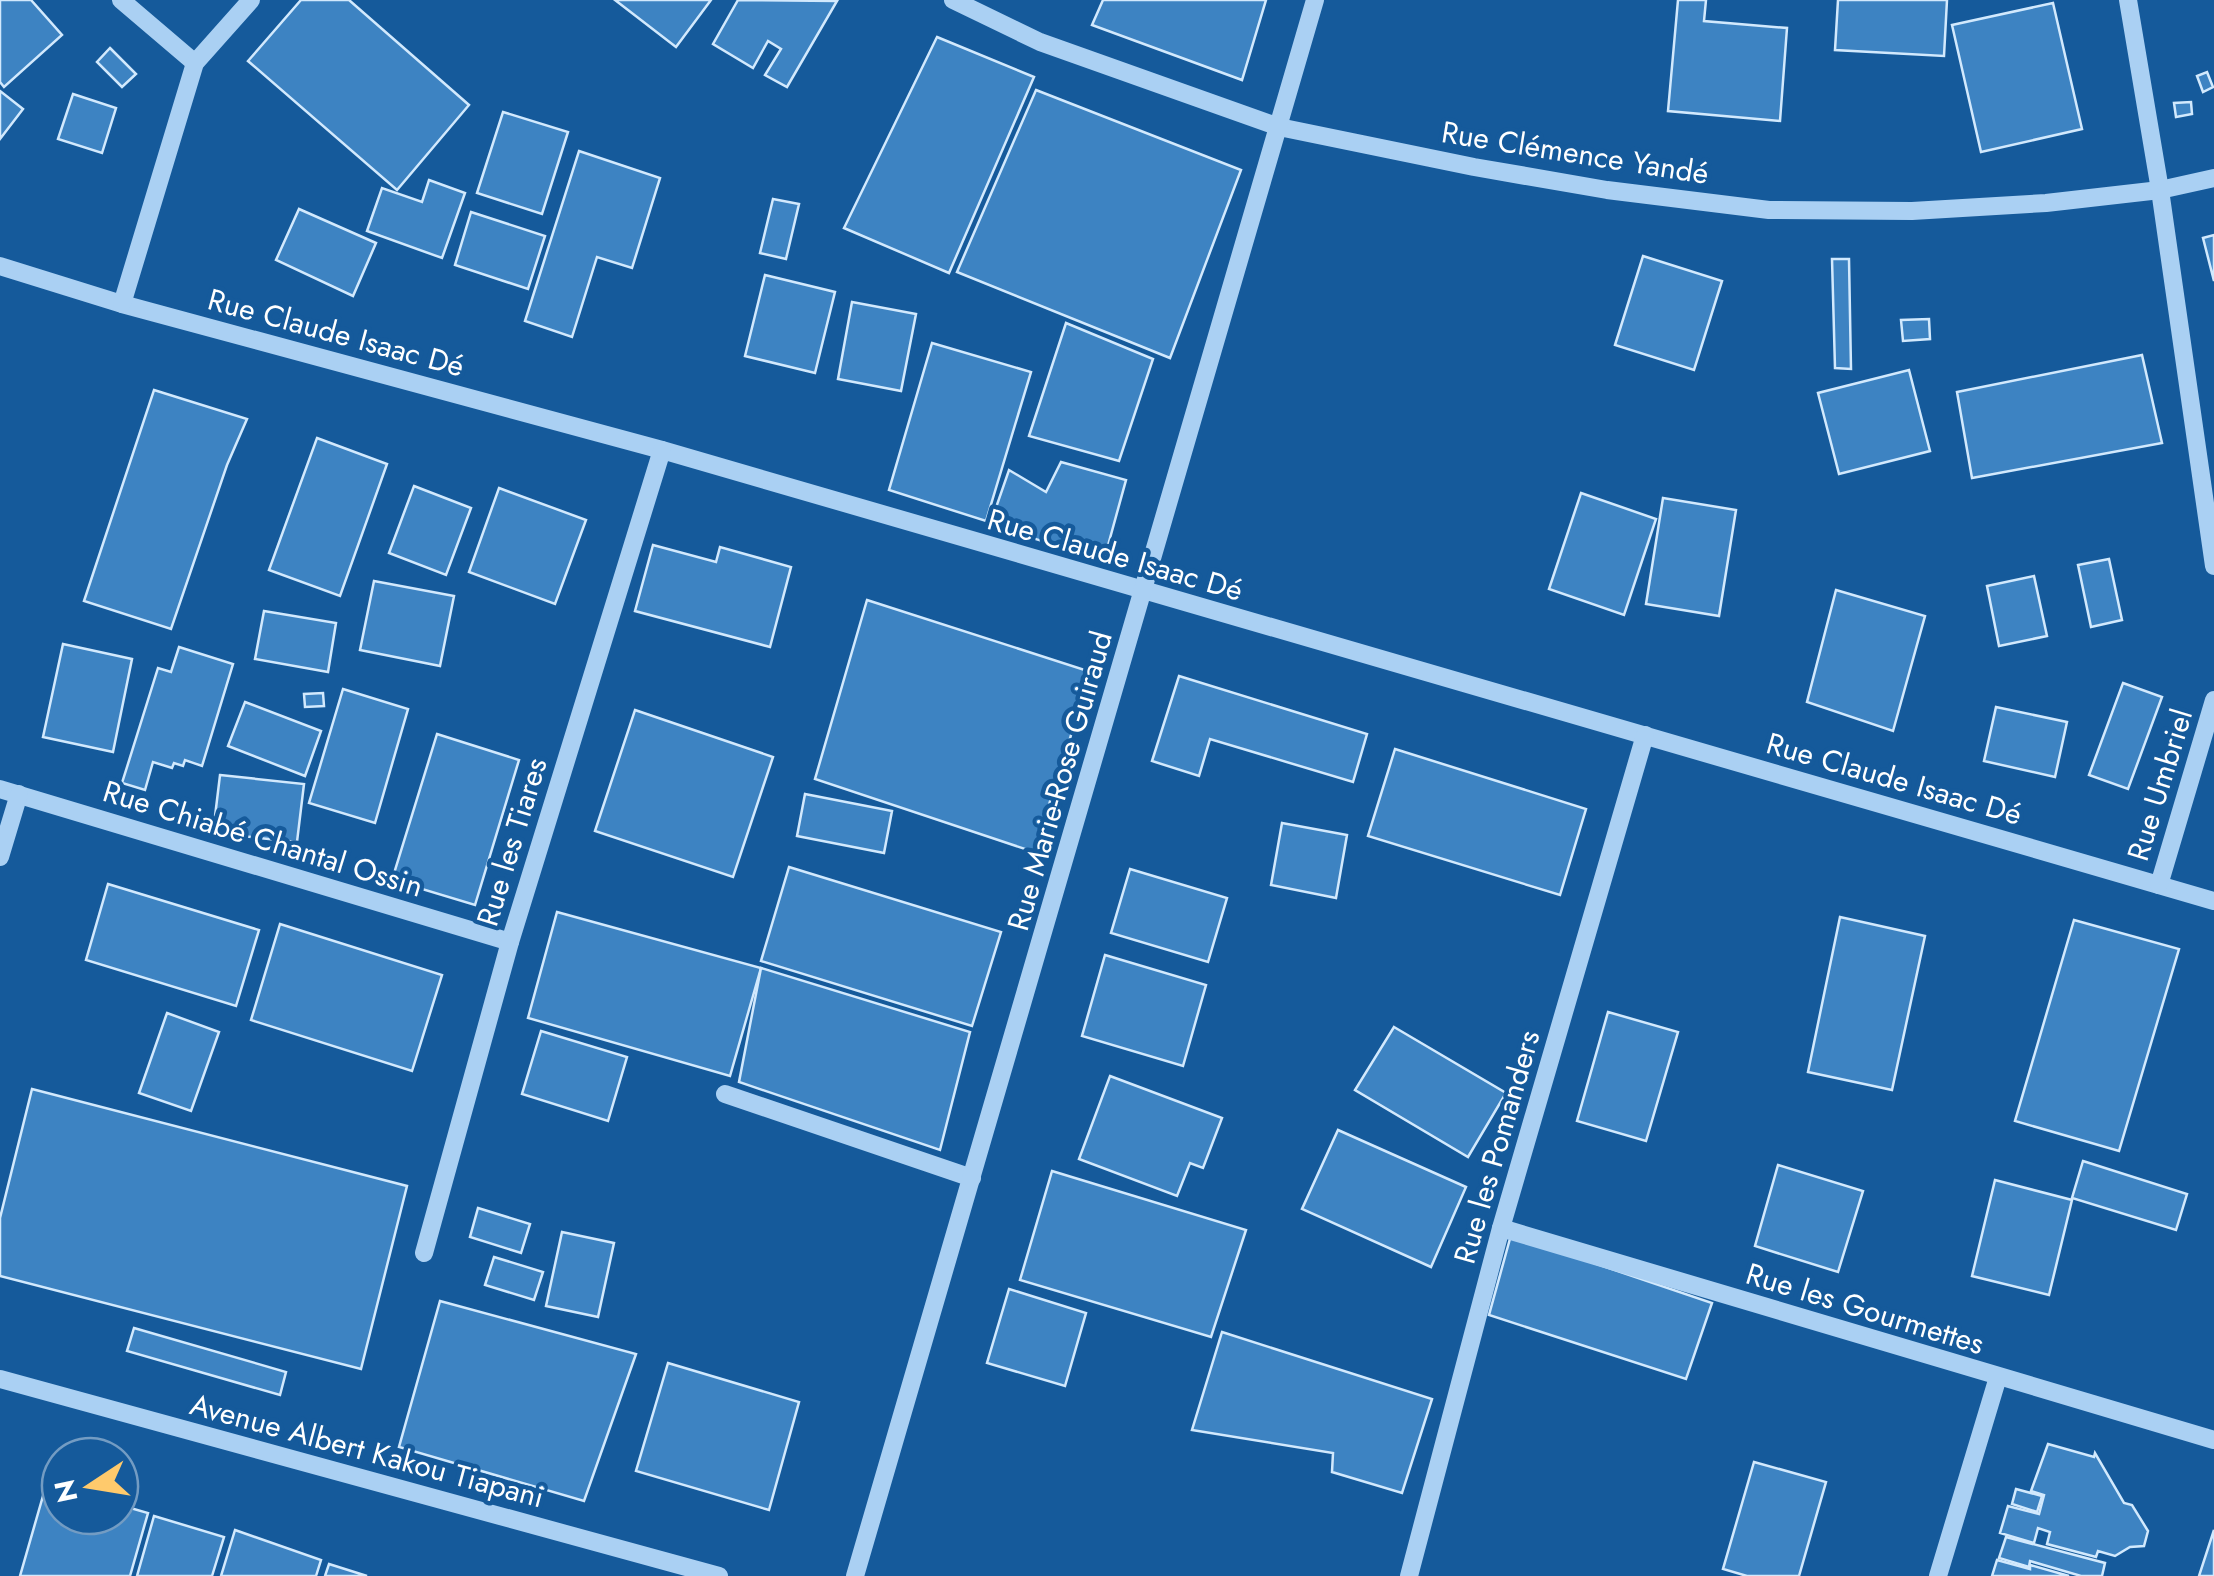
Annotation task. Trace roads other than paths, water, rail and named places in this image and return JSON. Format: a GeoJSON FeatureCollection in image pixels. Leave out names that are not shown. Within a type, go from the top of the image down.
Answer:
{"type":"FeatureCollection","features":[{"type":"Feature","properties":{"kind":"street"},"geometry":{"type":"LineString","coordinates":[[121,0],[195,64]]}},
{"type":"Feature","properties":{"kind":"street"},"geometry":{"type":"LineString","coordinates":[[122,304],[195,64],[252,0]]}},
{"type":"Feature","properties":{"kind":"street","name":"Rue Clémence Yandé"},"geometry":{"type":"LineString","coordinates":[[953,0],[1040,42],[1279,127],[1550,180],[1769,210],[1912,211],[2046,204],[2160,190],[2214,178]]}},
{"type":"Feature","properties":{"kind":"street","name":"Rue Marie-Rose Guiraud"},"geometry":{"type":"LineString","coordinates":[[854,1576],[1315,0]]}},
{"type":"Feature","properties":{"kind":"street"},"geometry":{"type":"LineString","coordinates":[[2128,0],[2160,190],[2214,566]]}},
{"type":"Feature","properties":{"kind":"street","name":"Rue Claude Isaac Dé"},"geometry":{"type":"LineString","coordinates":[[0,266],[122,304],[662,450],[2214,901]]}},
{"type":"Feature","properties":{"kind":"street","name":"Rue les Tiares"},"geometry":{"type":"LineString","coordinates":[[424,1252],[510,942],[662,450]]}},
{"type":"Feature","properties":{"kind":"street","name":"Rue Umbriel"},"geometry":{"type":"LineString","coordinates":[[2159,884],[2214,700]]}},
{"type":"Feature","properties":{"kind":"street","name":"Rue les Pomanders"},"geometry":{"type":"LineString","coordinates":[[1409,1576],[1501,1228],[1644,735]]}},
{"type":"Feature","properties":{"kind":"street"},"geometry":{"type":"LineString","coordinates":[[0,858],[9,791]]}},
{"type":"Feature","properties":{"kind":"street","name":"Rue Chiabé Chantal Ossin"},"geometry":{"type":"LineString","coordinates":[[9,791],[510,942]]}},
{"type":"Feature","properties":{"kind":"street"},"geometry":{"type":"LineString","coordinates":[[725,1094],[972,1178]]}},
{"type":"Feature","properties":{"kind":"street","name":"Rue les Gourmettes"},"geometry":{"type":"LineString","coordinates":[[1501,1228],[2214,1440]]}},
{"type":"Feature","properties":{"kind":"street"},"geometry":{"type":"LineString","coordinates":[[1938,1576],[1998,1377]]}},
{"type":"Feature","properties":{"kind":"street","name":"Avenue Albert Kakou Tiapani"},"geometry":{"type":"LineString","coordinates":[[0,1379],[718,1576]]}}]}
